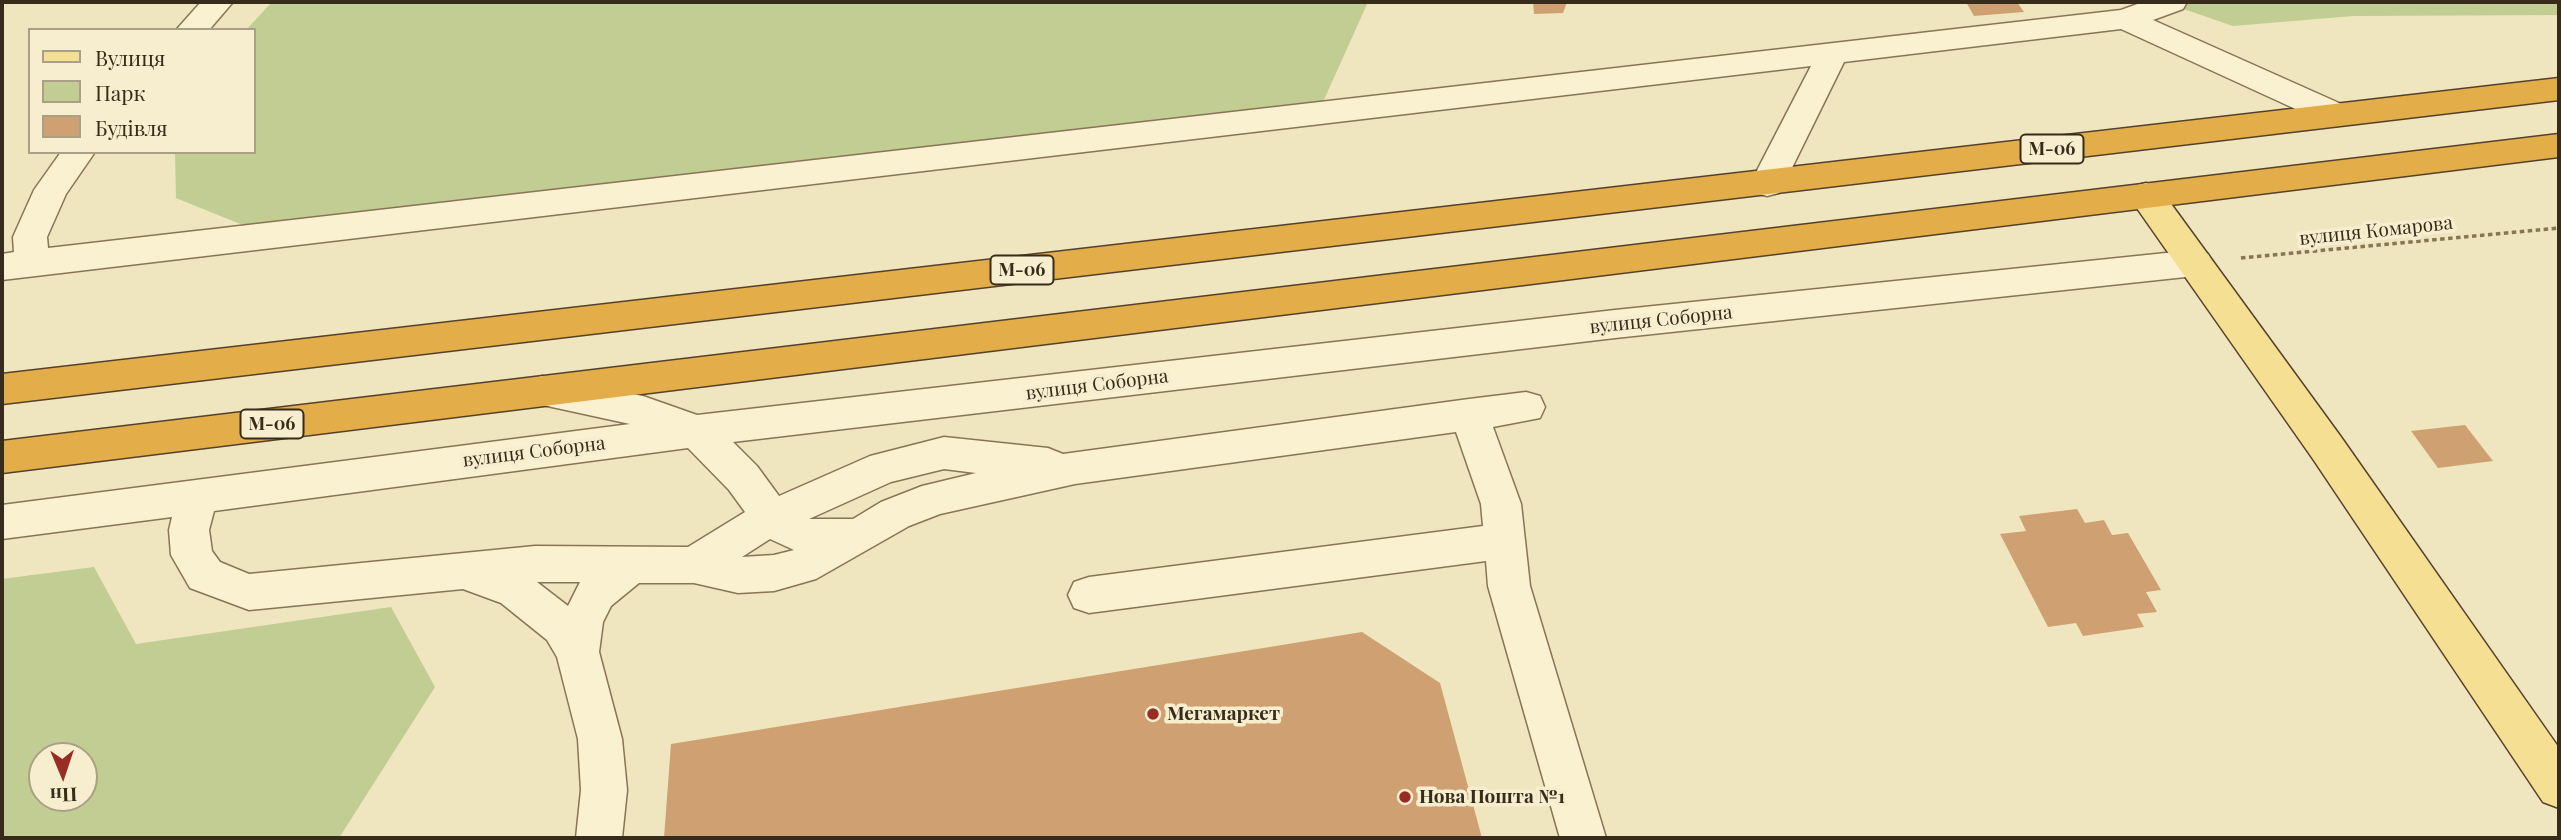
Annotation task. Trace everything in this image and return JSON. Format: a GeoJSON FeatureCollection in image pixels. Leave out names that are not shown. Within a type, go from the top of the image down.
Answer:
{"type":"FeatureCollection","features":[{"type":"Feature","properties":{"kind":"highway","name":"М-06"},"geometry":{"type":"LineString","coordinates":[[2,389],[2559,89]]}},
{"type":"Feature","properties":{"kind":"highway","name":"М-06"},"geometry":{"type":"LineString","coordinates":[[2,457],[2559,145]]}},
{"type":"Feature","properties":{"kind":"main road"},"geometry":{"type":"LineString","coordinates":[[2146,195],[2327,448],[2558,783]]}},
{"type":"Feature","properties":{"kind":"street"},"geometry":{"type":"LineString","coordinates":[[193,28],[218,2]]}},
{"type":"Feature","properties":{"kind":"street"},"geometry":{"type":"LineString","coordinates":[[17,265],[2125,19],[2172,2]]}},
{"type":"Feature","properties":{"kind":"street"},"geometry":{"type":"LineString","coordinates":[[2125,19],[2337,114]]}},
{"type":"Feature","properties":{"kind":"street"},"geometry":{"type":"LineString","coordinates":[[1767,184],[1834,51]]}},
{"type":"Feature","properties":{"kind":"street"},"geometry":{"type":"LineString","coordinates":[[17,265],[51,190],[78,154]]}},
{"type":"Feature","properties":{"kind":"street","name":"вулиця Соборна"},"geometry":{"type":"LineString","coordinates":[[2,522],[696,431],[1629,323],[2195,263]]}},
{"type":"Feature","properties":{"kind":"street"},"geometry":{"type":"LineString","coordinates":[[542,391],[643,411],[696,431],[743,478],[772,517],[790,531],[816,539],[860,536]]}},
{"type":"Feature","properties":{"kind":"street"},"geometry":{"type":"LineString","coordinates":[[198,495],[189,530],[192,555],[205,575],[249,592],[535,564],[694,565],[738,575],[774,573],[801,566],[860,536],[895,514],[936,498],[1075,468],[1526,407]]}},
{"type":"Feature","properties":{"kind":"street"},"geometry":{"type":"LineString","coordinates":[[1469,414],[1501,504],[1509,586],[1583,838]]}},
{"type":"Feature","properties":{"kind":"street"},"geometry":{"type":"LineString","coordinates":[[694,565],[772,517],[884,468],[944,453],[991,456],[1075,468]]}},
{"type":"Feature","properties":{"kind":"street"},"geometry":{"type":"LineString","coordinates":[[1089,595],[1505,541]]}},
{"type":"Feature","properties":{"kind":"street"},"geometry":{"type":"LineString","coordinates":[[578,652],[582,621],[596,593],[632,564]]}},
{"type":"Feature","properties":{"kind":"street"},"geometry":{"type":"LineString","coordinates":[[459,570],[516,590],[562,627],[578,652],[600,739],[604,790],[599,838]]}},
{"type":"Feature","properties":{"kind":"path","name":"вулиця Комарова"},"geometry":{"type":"LineString","coordinates":[[2195,263],[2559,228]]}},
{"type":"Feature","properties":{"kind":"green space"},"geometry":{"type":"Polygon","coordinates":[[[272,2],[1368,2],[1323,102],[265,234],[176,198],[175,154],[256,154],[256,28],[248,28],[272,2]]]}},
{"type":"Feature","properties":{"kind":"green space"},"geometry":{"type":"Polygon","coordinates":[[[2163,2],[2559,2],[2559,15],[2353,16],[2233,26],[2163,2]]]}},
{"type":"Feature","properties":{"kind":"green space"},"geometry":{"type":"Polygon","coordinates":[[[94,567],[136,644],[391,607],[435,687],[339,838],[2,838],[2,579],[94,567]]]}},
{"type":"Feature","properties":{"kind":"building"},"geometry":{"type":"Polygon","coordinates":[[[1533,2],[1567,2],[1563,13],[1534,14],[1533,2]]]}},
{"type":"Feature","properties":{"kind":"building"},"geometry":{"type":"Polygon","coordinates":[[[1966,2],[2017,2],[2024,12],[1974,16],[1966,2]]]}},
{"type":"Feature","properties":{"kind":"building"},"geometry":{"type":"Polygon","coordinates":[[[2465,425],[2493,461],[2438,468],[2411,431],[2465,425]]]}},
{"type":"Feature","properties":{"kind":"building"},"geometry":{"type":"Polygon","coordinates":[[[2077,509],[2085,523],[2104,520],[2112,535],[2128,533],[2161,590],[2146,592],[2157,612],[2137,614],[2144,627],[2083,636],[2076,623],[2048,627],[2000,534],[2026,531],[2019,516],[2077,509]]]}},
{"type":"Feature","properties":{"kind":"building","name":"Мегамаркет"},"geometry":{"type":"Polygon","coordinates":[[[1362,632],[1440,683],[1482,838],[664,838],[671,744],[1362,632]]]}},
{"type":"Feature","properties":{"kind":"place","name":"Мегамаркет"},"geometry":{"type":"Point","coordinates":[1153,714]}},
{"type":"Feature","properties":{"kind":"place","name":"Нова Пошта №1"},"geometry":{"type":"Point","coordinates":[1405,797]}}]}
